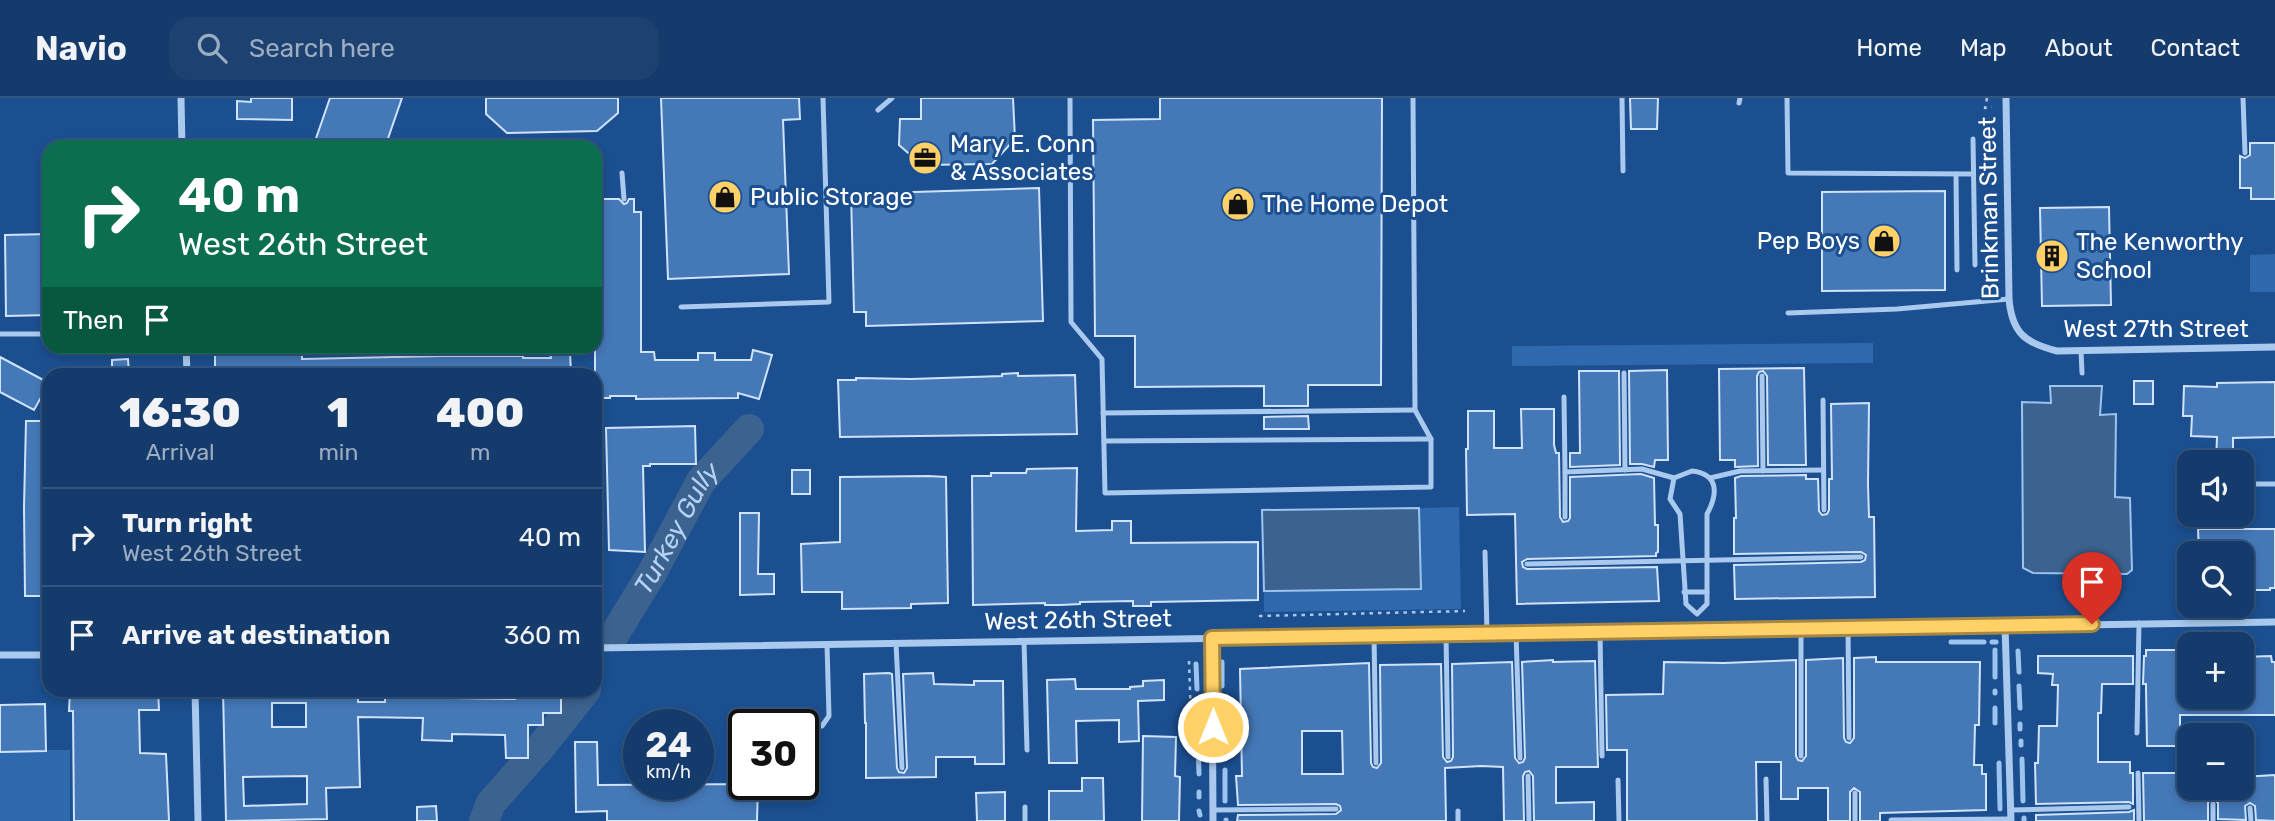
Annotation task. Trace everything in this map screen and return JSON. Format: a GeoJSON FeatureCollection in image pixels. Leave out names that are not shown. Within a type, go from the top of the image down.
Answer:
{"type":"FeatureCollection","features":[{"type":"Feature","properties":{"kind":"street"},"geometry":{"type":"LineString","coordinates":[[181,98],[182,140]]}},
{"type":"Feature","properties":{"kind":"street","name":"Brinkman Street"},"geometry":{"type":"LineString","coordinates":[[2006,98],[2011,319],[2022,337],[2038,346]]}},
{"type":"Feature","properties":{"kind":"street","name":"West 27th Street"},"geometry":{"type":"LineString","coordinates":[[2038,346],[2057,351],[2275,347]]}},
{"type":"Feature","properties":{"kind":"street","name":"West 26th Street"},"geometry":{"type":"LineString","coordinates":[[602,648],[2275,622]]}},
{"type":"Feature","properties":{"kind":"street"},"geometry":{"type":"LineString","coordinates":[[2005,625],[2011,820]]}},
{"type":"Feature","properties":{"kind":"street"},"geometry":{"type":"LineString","coordinates":[[1212,638],[1213,821]]}},
{"type":"Feature","properties":{"kind":"street"},"geometry":{"type":"LineString","coordinates":[[0,655],[42,655]]}},
{"type":"Feature","properties":{"kind":"street"},"geometry":{"type":"LineString","coordinates":[[195,697],[198,821]]}},
{"type":"Feature","properties":{"kind":"lane"},"geometry":{"type":"LineString","coordinates":[[681,307],[830,302],[823,98]]}},
{"type":"Feature","properties":{"kind":"lane"},"geometry":{"type":"LineString","coordinates":[[878,110],[892,98]]}},
{"type":"Feature","properties":{"kind":"lane"},"geometry":{"type":"LineString","coordinates":[[1070,98],[1071,322],[1102,359],[1105,492],[1431,487],[1431,439],[1415,410],[1413,98]]}},
{"type":"Feature","properties":{"kind":"lane"},"geometry":{"type":"LineString","coordinates":[[1622,98],[1623,171]]}},
{"type":"Feature","properties":{"kind":"lane"},"geometry":{"type":"LineString","coordinates":[[1787,98],[1788,173],[1973,174]]}},
{"type":"Feature","properties":{"kind":"lane"},"geometry":{"type":"LineString","coordinates":[[2243,98],[2245,153]]}},
{"type":"Feature","properties":{"kind":"lane"},"geometry":{"type":"LineString","coordinates":[[1973,139],[1975,265]]}},
{"type":"Feature","properties":{"kind":"lane"},"geometry":{"type":"LineString","coordinates":[[622,173],[624,199]]}},
{"type":"Feature","properties":{"kind":"lane"},"geometry":{"type":"LineString","coordinates":[[1956,174],[1957,270]]}},
{"type":"Feature","properties":{"kind":"lane"},"geometry":{"type":"LineString","coordinates":[[1788,313],[1897,309],[2009,299]]}},
{"type":"Feature","properties":{"kind":"lane"},"geometry":{"type":"LineString","coordinates":[[0,334],[42,334]]}},
{"type":"Feature","properties":{"kind":"lane"},"geometry":{"type":"LineString","coordinates":[[2081,351],[2082,373]]}},
{"type":"Feature","properties":{"kind":"lane"},"geometry":{"type":"LineString","coordinates":[[1624,373],[1625,470]]}},
{"type":"Feature","properties":{"kind":"lane"},"geometry":{"type":"LineString","coordinates":[[1762,376],[1763,471]]}},
{"type":"Feature","properties":{"kind":"lane"},"geometry":{"type":"LineString","coordinates":[[1564,397],[1565,517]]}},
{"type":"Feature","properties":{"kind":"lane"},"geometry":{"type":"LineString","coordinates":[[1823,400],[1824,510]]}},
{"type":"Feature","properties":{"kind":"lane"},"geometry":{"type":"LineString","coordinates":[[1103,413],[1415,410]]}},
{"type":"Feature","properties":{"kind":"lane"},"geometry":{"type":"LineString","coordinates":[[1104,441],[1431,439]]}},
{"type":"Feature","properties":{"kind":"lane"},"geometry":{"type":"LineString","coordinates":[[1565,472],[1642,469],[1674,478],[1692,471],[1701,472],[1710,478],[1715,493],[1714,502],[1707,514],[1707,604],[1697,614],[1697,630]]}},
{"type":"Feature","properties":{"kind":"lane"},"geometry":{"type":"LineString","coordinates":[[1710,478],[1740,471],[1823,470]]}},
{"type":"Feature","properties":{"kind":"lane"},"geometry":{"type":"LineString","coordinates":[[1674,478],[1670,499],[1680,514],[1686,604],[1697,614]]}},
{"type":"Feature","properties":{"kind":"lane"},"geometry":{"type":"LineString","coordinates":[[2254,484],[2275,484]]}},
{"type":"Feature","properties":{"kind":"lane"},"geometry":{"type":"LineString","coordinates":[[1485,552],[1487,633]]}},
{"type":"Feature","properties":{"kind":"lane"},"geometry":{"type":"LineString","coordinates":[[1527,564],[1861,556]]}},
{"type":"Feature","properties":{"kind":"lane"},"geometry":{"type":"LineString","coordinates":[[1684,592],[1707,592]]}},
{"type":"Feature","properties":{"kind":"lane"},"geometry":{"type":"LineString","coordinates":[[2092,600],[2092,624]]}},
{"type":"Feature","properties":{"kind":"lane"},"geometry":{"type":"LineString","coordinates":[[2137,733],[2139,624]]}},
{"type":"Feature","properties":{"kind":"lane"},"geometry":{"type":"LineString","coordinates":[[1848,627],[1849,738]]}},
{"type":"Feature","properties":{"kind":"lane"},"geometry":{"type":"LineString","coordinates":[[1801,628],[1801,755]]}},
{"type":"Feature","properties":{"kind":"lane"},"geometry":{"type":"LineString","coordinates":[[1600,632],[1602,756]]}},
{"type":"Feature","properties":{"kind":"lane"},"geometry":{"type":"LineString","coordinates":[[1516,633],[1520,758]]}},
{"type":"Feature","properties":{"kind":"lane"},"geometry":{"type":"LineString","coordinates":[[1446,634],[1448,757]]}},
{"type":"Feature","properties":{"kind":"lane"},"geometry":{"type":"LineString","coordinates":[[1374,635],[1376,763]]}},
{"type":"Feature","properties":{"kind":"lane"},"geometry":{"type":"LineString","coordinates":[[1024,641],[1027,750]]}},
{"type":"Feature","properties":{"kind":"lane"},"geometry":{"type":"LineString","coordinates":[[896,643],[902,768]]}},
{"type":"Feature","properties":{"kind":"lane"},"geometry":{"type":"LineString","coordinates":[[819,726],[830,716],[827,644]]}},
{"type":"Feature","properties":{"kind":"lane"},"geometry":{"type":"LineString","coordinates":[[2138,773],[2139,821]]}},
{"type":"Feature","properties":{"kind":"lane"},"geometry":{"type":"LineString","coordinates":[[1528,776],[1529,821]]}},
{"type":"Feature","properties":{"kind":"lane"},"geometry":{"type":"LineString","coordinates":[[1766,779],[1767,821]]}},
{"type":"Feature","properties":{"kind":"lane"},"geometry":{"type":"LineString","coordinates":[[1618,780],[1619,821]]}},
{"type":"Feature","properties":{"kind":"lane"},"geometry":{"type":"LineString","coordinates":[[1855,793],[1855,821]]}},
{"type":"Feature","properties":{"kind":"lane"},"geometry":{"type":"LineString","coordinates":[[2213,804],[2213,821]]}},
{"type":"Feature","properties":{"kind":"lane"},"geometry":{"type":"LineString","coordinates":[[1025,807],[1025,821]]}},
{"type":"Feature","properties":{"kind":"lane"},"geometry":{"type":"LineString","coordinates":[[2011,810],[2129,807]]}},
{"type":"Feature","properties":{"kind":"lane"},"geometry":{"type":"LineString","coordinates":[[2250,808],[2251,821]]}},
{"type":"Feature","properties":{"kind":"lane"},"geometry":{"type":"LineString","coordinates":[[1213,810],[1336,809]]}},
{"type":"Feature","properties":{"kind":"lane"},"geometry":{"type":"LineString","coordinates":[[1458,811],[1458,821]]}},
{"type":"Feature","properties":{"kind":"lane"},"geometry":{"type":"LineString","coordinates":[[1891,820],[2011,820]]}},
{"type":"Feature","properties":{"kind":"path"},"geometry":{"type":"LineString","coordinates":[[1987,98],[1985,108],[1992,107]]}},
{"type":"Feature","properties":{"kind":"path"},"geometry":{"type":"LineString","coordinates":[[1259,616],[1465,611]]}},
{"type":"Feature","properties":{"kind":"path"},"geometry":{"type":"LineString","coordinates":[[1189,661],[1191,719]]}},
{"type":"Feature","properties":{"kind":"shaded area"},"geometry":{"type":"Polygon","coordinates":[[[2275,254],[2275,292],[2250,292],[2250,255],[2275,254]]]}},
{"type":"Feature","properties":{"kind":"shaded area"},"geometry":{"type":"Polygon","coordinates":[[[1873,343],[1873,363],[1512,366],[1512,346],[1873,343]]]}},
{"type":"Feature","properties":{"kind":"shaded area"},"geometry":{"type":"Polygon","coordinates":[[[2050,386],[2102,386],[2100,415],[2116,414],[2115,497],[2130,498],[2132,570],[2127,574],[2033,573],[2023,568],[2022,402],[2051,403],[2050,386]]]}},
{"type":"Feature","properties":{"kind":"shaded area"},"geometry":{"type":"Polygon","coordinates":[[[1459,507],[1461,609],[1264,612],[1264,591],[1420,589],[1419,508],[1459,507]]]}},
{"type":"Feature","properties":{"kind":"shaded area"},"geometry":{"type":"Polygon","coordinates":[[[1419,508],[1421,589],[1264,591],[1262,510],[1419,508]]]}},
{"type":"Feature","properties":{"kind":"shaded area"},"geometry":{"type":"Polygon","coordinates":[[[0,750],[70,750],[70,821],[0,821],[0,750]]]}},
{"type":"Feature","properties":{"kind":"building"},"geometry":{"type":"Polygon","coordinates":[[[251,98],[292,98],[292,120],[237,119],[237,101],[251,102],[251,98]]]}},
{"type":"Feature","properties":{"kind":"building"},"geometry":{"type":"Polygon","coordinates":[[[330,98],[402,98],[387,140],[315,140],[330,98]]]}},
{"type":"Feature","properties":{"kind":"building"},"geometry":{"type":"Polygon","coordinates":[[[486,98],[618,98],[618,113],[597,131],[507,133],[486,114],[486,98]]]}},
{"type":"Feature","properties":{"kind":"building","name":"Public Storage"},"geometry":{"type":"Polygon","coordinates":[[[661,98],[799,98],[800,119],[783,120],[789,274],[668,279],[661,98]]]}},
{"type":"Feature","properties":{"kind":"building"},"geometry":{"type":"Polygon","coordinates":[[[921,98],[1013,98],[1015,139],[992,164],[922,165],[899,145],[900,119],[921,119],[921,98]]]}},
{"type":"Feature","properties":{"kind":"building","name":"The Home Depot"},"geometry":{"type":"Polygon","coordinates":[[[1160,98],[1382,98],[1381,385],[1308,385],[1308,406],[1264,406],[1264,386],[1135,387],[1135,336],[1095,336],[1093,120],[1160,119],[1160,98]]]}},
{"type":"Feature","properties":{"kind":"building"},"geometry":{"type":"Polygon","coordinates":[[[1630,98],[1658,98],[1657,129],[1631,129],[1630,98]]]}},
{"type":"Feature","properties":{"kind":"building"},"geometry":{"type":"Polygon","coordinates":[[[2250,143],[2275,143],[2275,199],[2251,199],[2251,188],[2240,188],[2240,156],[2245,158],[2250,155],[2250,143]]]}},
{"type":"Feature","properties":{"kind":"building"},"geometry":{"type":"Polygon","coordinates":[[[1039,188],[1043,321],[866,326],[866,312],[854,312],[851,194],[1039,188]]]}},
{"type":"Feature","properties":{"kind":"building","name":"Pep Boys"},"geometry":{"type":"Polygon","coordinates":[[[1945,191],[1945,290],[1822,291],[1822,192],[1945,191]]]}},
{"type":"Feature","properties":{"kind":"building"},"geometry":{"type":"Polygon","coordinates":[[[602,199],[619,199],[624,204],[629,199],[634,199],[634,212],[641,212],[641,352],[654,352],[655,360],[698,360],[698,353],[715,353],[715,360],[751,360],[753,350],[772,355],[759,399],[738,393],[738,398],[602,398],[602,368],[595,368],[595,354],[602,354],[602,199]]]}},
{"type":"Feature","properties":{"kind":"building","name":"The Kenworthy School"},"geometry":{"type":"Polygon","coordinates":[[[2109,207],[2111,305],[2042,306],[2040,208],[2109,207]]]}},
{"type":"Feature","properties":{"kind":"building"},"geometry":{"type":"Polygon","coordinates":[[[42,234],[42,315],[6,316],[5,235],[42,234]]]}},
{"type":"Feature","properties":{"kind":"building"},"geometry":{"type":"Polygon","coordinates":[[[302,354],[302,359],[442,356],[551,358],[550,354],[570,354],[571,368],[215,368],[215,355],[302,354]]]}},
{"type":"Feature","properties":{"kind":"building"},"geometry":{"type":"Polygon","coordinates":[[[0,357],[42,379],[42,396],[34,410],[0,392],[0,357]]]}},
{"type":"Feature","properties":{"kind":"building"},"geometry":{"type":"Polygon","coordinates":[[[128,359],[129,368],[112,368],[112,360],[128,359]]]}},
{"type":"Feature","properties":{"kind":"building"},"geometry":{"type":"Polygon","coordinates":[[[1804,368],[1806,465],[1768,465],[1767,376],[1763,371],[1757,376],[1758,466],[1735,467],[1735,460],[1720,460],[1719,369],[1804,368]]]}},
{"type":"Feature","properties":{"kind":"building"},"geometry":{"type":"Polygon","coordinates":[[[1667,370],[1668,460],[1655,460],[1654,467],[1630,464],[1629,371],[1667,370]]]}},
{"type":"Feature","properties":{"kind":"building"},"geometry":{"type":"Polygon","coordinates":[[[1579,371],[1619,371],[1620,465],[1570,467],[1570,453],[1580,453],[1579,371]]]}},
{"type":"Feature","properties":{"kind":"building"},"geometry":{"type":"Polygon","coordinates":[[[1018,373],[1018,376],[1075,375],[1077,434],[840,437],[838,380],[1002,376],[1018,373]]]}},
{"type":"Feature","properties":{"kind":"building"},"geometry":{"type":"Polygon","coordinates":[[[2134,381],[2153,381],[2153,404],[2134,404],[2134,381]]]}},
{"type":"Feature","properties":{"kind":"building"},"geometry":{"type":"Polygon","coordinates":[[[2275,382],[2275,437],[2233,438],[2233,450],[2216,450],[2217,437],[2191,436],[2192,416],[2183,416],[2184,386],[2217,387],[2217,383],[2275,382]]]}},
{"type":"Feature","properties":{"kind":"building"},"geometry":{"type":"Polygon","coordinates":[[[1869,403],[1869,517],[1874,517],[1875,597],[1735,599],[1734,565],[1865,560],[1866,555],[1861,552],[1734,554],[1735,478],[1806,475],[1806,479],[1818,479],[1819,511],[1822,515],[1827,514],[1829,479],[1832,479],[1831,404],[1869,403]]]}},
{"type":"Feature","properties":{"kind":"building"},"geometry":{"type":"Polygon","coordinates":[[[1521,409],[1554,409],[1554,445],[1556,453],[1559,453],[1560,517],[1563,522],[1570,518],[1570,477],[1641,474],[1654,478],[1655,525],[1658,525],[1656,556],[1527,559],[1522,562],[1523,567],[1657,567],[1659,601],[1517,604],[1515,514],[1467,515],[1466,449],[1468,411],[1494,411],[1494,448],[1522,448],[1521,409]]]}},
{"type":"Feature","properties":{"kind":"building"},"geometry":{"type":"Polygon","coordinates":[[[1308,416],[1309,429],[1264,429],[1264,417],[1308,416]]]}},
{"type":"Feature","properties":{"kind":"building"},"geometry":{"type":"Polygon","coordinates":[[[26,421],[42,421],[42,596],[25,596],[26,421]]]}},
{"type":"Feature","properties":{"kind":"building"},"geometry":{"type":"Polygon","coordinates":[[[695,426],[696,464],[643,466],[645,552],[609,550],[606,428],[695,426]]]}},
{"type":"Feature","properties":{"kind":"building"},"geometry":{"type":"Polygon","coordinates":[[[1077,468],[1076,531],[1112,530],[1112,521],[1131,521],[1131,543],[1258,542],[1258,600],[1151,602],[1151,606],[1133,606],[1133,601],[1061,605],[973,605],[972,476],[1026,473],[1027,469],[1077,468]]]}},
{"type":"Feature","properties":{"kind":"building"},"geometry":{"type":"Polygon","coordinates":[[[792,470],[810,470],[810,494],[792,494],[792,470]]]}},
{"type":"Feature","properties":{"kind":"building"},"geometry":{"type":"Polygon","coordinates":[[[840,477],[946,477],[948,603],[911,604],[911,608],[842,609],[842,592],[802,592],[801,544],[840,542],[840,477]]]}},
{"type":"Feature","properties":{"kind":"building"},"geometry":{"type":"Polygon","coordinates":[[[740,513],[759,513],[758,574],[774,574],[774,594],[740,595],[740,513]]]}},
{"type":"Feature","properties":{"kind":"building"},"geometry":{"type":"Polygon","coordinates":[[[2198,529],[2275,529],[2275,588],[2255,590],[2254,541],[2198,541],[2198,529]]]}},
{"type":"Feature","properties":{"kind":"building"},"geometry":{"type":"Polygon","coordinates":[[[2146,650],[2177,650],[2177,709],[2254,709],[2254,657],[2271,656],[2272,662],[2275,662],[2275,715],[2180,715],[2180,723],[2177,723],[2177,746],[2147,746],[2146,684],[2143,684],[2146,650]]]}},
{"type":"Feature","properties":{"kind":"building"},"geometry":{"type":"Polygon","coordinates":[[[2038,656],[2133,656],[2133,684],[2102,684],[2101,713],[2098,713],[2098,762],[2130,762],[2130,773],[2133,773],[2133,804],[2036,804],[2035,763],[2038,763],[2039,726],[2057,726],[2058,685],[2052,685],[2053,674],[2038,673],[2038,656]]]}},
{"type":"Feature","properties":{"kind":"building"},"geometry":{"type":"Polygon","coordinates":[[[1876,657],[1876,662],[1980,662],[1979,725],[1975,725],[1974,765],[1982,765],[1982,774],[1986,774],[1986,810],[1880,813],[1880,821],[1860,821],[1860,792],[1854,788],[1850,792],[1850,821],[1828,821],[1828,788],[1798,788],[1798,799],[1781,799],[1781,762],[1756,762],[1757,821],[1627,821],[1627,750],[1607,750],[1606,695],[1663,694],[1664,662],[1796,660],[1796,756],[1802,761],[1806,756],[1806,660],[1843,658],[1844,738],[1850,743],[1854,738],[1854,658],[1876,657]]]}},
{"type":"Feature","properties":{"kind":"building"},"geometry":{"type":"Polygon","coordinates":[[[1595,661],[1598,767],[1556,767],[1556,803],[1594,802],[1594,821],[1534,821],[1533,776],[1529,771],[1523,776],[1524,821],[1504,821],[1503,767],[1481,766],[1445,768],[1446,821],[1237,821],[1238,815],[1336,814],[1341,810],[1336,804],[1238,805],[1236,776],[1242,776],[1240,669],[1369,663],[1371,763],[1377,768],[1381,763],[1380,665],[1441,664],[1443,757],[1447,762],[1453,757],[1452,664],[1512,662],[1515,758],[1519,763],[1525,758],[1522,662],[1595,661]],[[1302,731],[1302,774],[1343,774],[1342,731],[1302,731]]]}},
{"type":"Feature","properties":{"kind":"building"},"geometry":{"type":"Polygon","coordinates":[[[933,673],[934,684],[974,685],[974,681],[1003,681],[1004,764],[975,764],[975,757],[936,757],[936,777],[866,778],[864,674],[892,674],[899,772],[904,773],[907,768],[903,674],[933,673]]]}},
{"type":"Feature","properties":{"kind":"building"},"geometry":{"type":"Polygon","coordinates":[[[1075,679],[1076,689],[1130,689],[1143,686],[1143,681],[1164,680],[1164,700],[1138,701],[1139,741],[1119,742],[1119,720],[1076,721],[1077,763],[1049,763],[1047,680],[1075,679]]]}},
{"type":"Feature","properties":{"kind":"building"},"geometry":{"type":"Polygon","coordinates":[[[70,697],[158,697],[159,710],[139,710],[140,753],[166,754],[169,821],[74,821],[73,711],[69,711],[70,697]]]}},
{"type":"Feature","properties":{"kind":"building"},"geometry":{"type":"Polygon","coordinates":[[[223,697],[358,697],[358,702],[385,702],[385,697],[561,697],[561,713],[543,713],[543,725],[528,725],[528,758],[506,758],[505,735],[452,734],[452,741],[422,740],[423,718],[358,717],[360,787],[326,788],[327,819],[226,821],[223,697]],[[272,703],[272,727],[306,727],[306,703],[272,703]],[[307,776],[243,777],[244,806],[307,804],[307,776]]]}},
{"type":"Feature","properties":{"kind":"building"},"geometry":{"type":"Polygon","coordinates":[[[45,704],[46,751],[0,752],[0,705],[45,704]]]}},
{"type":"Feature","properties":{"kind":"building"},"geometry":{"type":"Polygon","coordinates":[[[1143,736],[1176,737],[1175,776],[1180,777],[1179,821],[1142,821],[1143,736]]]}},
{"type":"Feature","properties":{"kind":"building"},"geometry":{"type":"Polygon","coordinates":[[[575,742],[597,742],[598,785],[623,785],[623,800],[714,800],[714,784],[728,784],[728,800],[758,800],[757,821],[607,821],[607,811],[576,812],[575,742]]]}},
{"type":"Feature","properties":{"kind":"building"},"geometry":{"type":"Polygon","coordinates":[[[2143,773],[2177,773],[2177,800],[2212,800],[2208,802],[2208,821],[2144,821],[2143,773]]]}},
{"type":"Feature","properties":{"kind":"building"},"geometry":{"type":"Polygon","coordinates":[[[2275,775],[2275,821],[2256,820],[2255,806],[2250,803],[2245,806],[2246,820],[2218,819],[2218,803],[2215,800],[2254,800],[2254,776],[2275,775]]]}},
{"type":"Feature","properties":{"kind":"building"},"geometry":{"type":"Polygon","coordinates":[[[1082,778],[1103,778],[1104,821],[1049,821],[1049,791],[1082,791],[1082,778]]]}},
{"type":"Feature","properties":{"kind":"building"},"geometry":{"type":"Polygon","coordinates":[[[1005,792],[1005,821],[977,821],[976,793],[1005,792]]]}},
{"type":"Feature","properties":{"kind":"building"},"geometry":{"type":"Polygon","coordinates":[[[436,806],[437,821],[417,821],[417,807],[436,806]]]}},
{"type":"Feature","properties":{"kind":"building"},"geometry":{"type":"Polygon","coordinates":[[[2134,810],[2134,821],[2036,821],[2036,815],[2134,810]]]}},
{"type":"Feature","properties":{"kind":"waterway","name":"Turkey Gully"},"geometry":{"type":"LineString","coordinates":[[614,635],[652,573],[701,481],[749,429]]}},
{"type":"Feature","properties":{"kind":"waterway"},"geometry":{"type":"LineString","coordinates":[[1951,642],[1984,642]]}},
{"type":"Feature","properties":{"kind":"waterway"},"geometry":{"type":"LineString","coordinates":[[1995,650],[1995,677]]}},
{"type":"Feature","properties":{"kind":"waterway"},"geometry":{"type":"LineString","coordinates":[[2018,651],[2019,672]]}},
{"type":"Feature","properties":{"kind":"waterway"},"geometry":{"type":"LineString","coordinates":[[1222,662],[1222,686]]}},
{"type":"Feature","properties":{"kind":"waterway"},"geometry":{"type":"LineString","coordinates":[[1196,664],[1197,689]]}},
{"type":"Feature","properties":{"kind":"waterway"},"geometry":{"type":"LineString","coordinates":[[2019,686],[2020,708]]}},
{"type":"Feature","properties":{"kind":"waterway","name":"Turkey Gully"},"geometry":{"type":"LineString","coordinates":[[484,821],[491,803],[580,697]]}},
{"type":"Feature","properties":{"kind":"waterway"},"geometry":{"type":"LineString","coordinates":[[1222,701],[1222,718]]}},
{"type":"Feature","properties":{"kind":"waterway"},"geometry":{"type":"LineString","coordinates":[[1995,708],[1995,723]]}},
{"type":"Feature","properties":{"kind":"waterway"},"geometry":{"type":"LineString","coordinates":[[2020,724],[2020,729]]}},
{"type":"Feature","properties":{"kind":"waterway"},"geometry":{"type":"LineString","coordinates":[[1198,740],[1199,774]]}},
{"type":"Feature","properties":{"kind":"waterway"},"geometry":{"type":"LineString","coordinates":[[1224,750],[1224,757]]}},
{"type":"Feature","properties":{"kind":"waterway"},"geometry":{"type":"LineString","coordinates":[[2022,759],[2023,801]]}},
{"type":"Feature","properties":{"kind":"waterway"},"geometry":{"type":"LineString","coordinates":[[1999,763],[2000,809]]}},
{"type":"Feature","properties":{"kind":"waterway"},"geometry":{"type":"LineString","coordinates":[[1225,770],[1225,801]]}},
{"type":"Feature","properties":{"kind":"waterway"},"geometry":{"type":"LineString","coordinates":[[1199,792],[1199,797]]}},
{"type":"Feature","properties":{"kind":"waterway"},"geometry":{"type":"LineString","coordinates":[[1199,811],[1200,815]]}},
{"type":"Feature","properties":{"kind":"place","name":"Mary E. Conn & Associates"},"geometry":{"type":"Point","coordinates":[925,158]}},
{"type":"Feature","properties":{"kind":"place","name":"Public Storage"},"geometry":{"type":"Point","coordinates":[725,197]}},
{"type":"Feature","properties":{"kind":"place","name":"The Home Depot"},"geometry":{"type":"Point","coordinates":[1238,204]}},
{"type":"Feature","properties":{"kind":"place","name":"Pep Boys"},"geometry":{"type":"Point","coordinates":[1884,241]}},
{"type":"Feature","properties":{"kind":"place","name":"The Kenworthy School"},"geometry":{"type":"Point","coordinates":[2052,256]}},
{"type":"Feature","properties":{"kind":"route"},"geometry":{"type":"LineString","coordinates":[[1213,727],[1212,638],[2092,624]]}}]}
